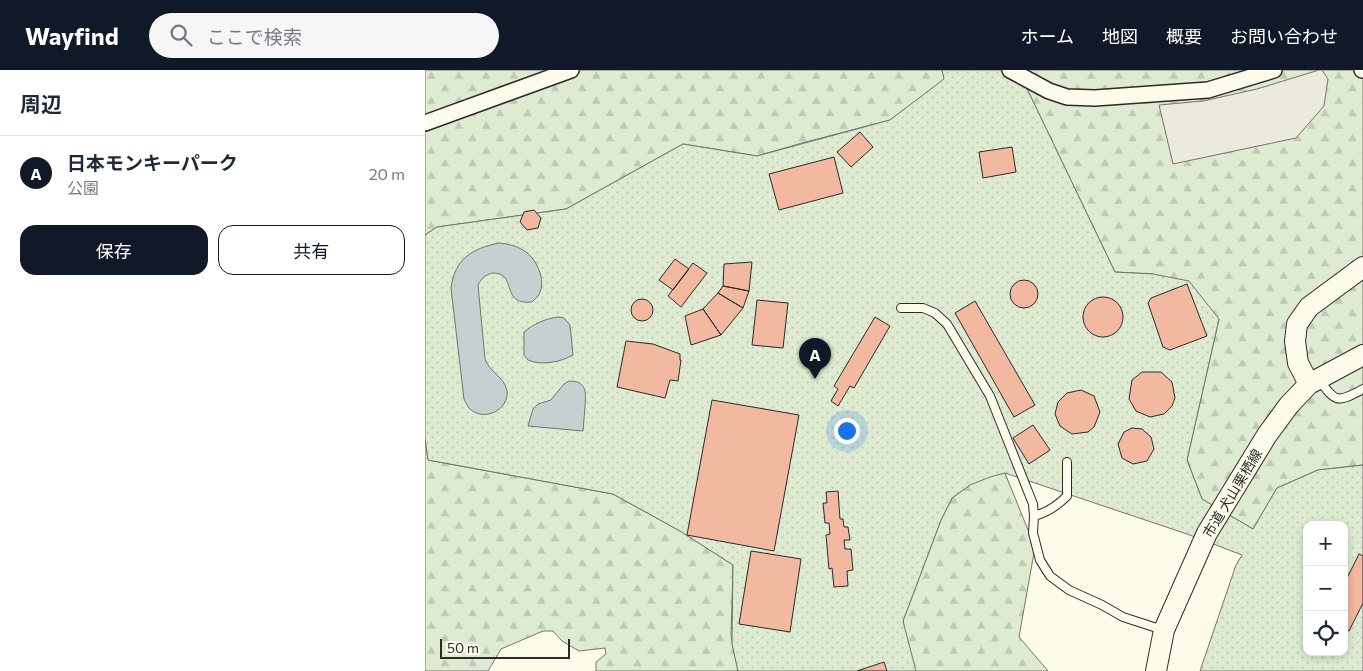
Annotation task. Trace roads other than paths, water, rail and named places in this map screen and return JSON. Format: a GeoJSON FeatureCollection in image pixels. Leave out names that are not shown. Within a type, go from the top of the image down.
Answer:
{"type":"FeatureCollection","features":[{"type":"Feature","properties":{"kind":"street"},"geometry":{"type":"LineString","coordinates":[[425,123],[571,70]]}},
{"type":"Feature","properties":{"kind":"street"},"geometry":{"type":"LineString","coordinates":[[1010,70],[1049,91],[1067,97],[1095,98],[1208,90],[1274,70]]}},
{"type":"Feature","properties":{"kind":"street"},"geometry":{"type":"LineString","coordinates":[[1314,381],[1297,363],[1295,341],[1297,324],[1309,307],[1363,268]]}},
{"type":"Feature","properties":{"kind":"street","name":"市道 犬山栗栖線"},"geometry":{"type":"LineString","coordinates":[[1157,671],[1165,630],[1207,533],[1267,435],[1289,405],[1314,381],[1363,355]]}},
{"type":"Feature","properties":{"kind":"lane"},"geometry":{"type":"LineString","coordinates":[[901,308],[923,308],[935,314],[947,324],[990,396],[1033,504],[1035,516],[1033,533],[1040,560],[1050,576],[1069,590],[1102,604],[1123,617],[1165,630]]}},
{"type":"Feature","properties":{"kind":"lane"},"geometry":{"type":"LineString","coordinates":[[1314,381],[1336,399],[1346,398],[1363,389]]}},
{"type":"Feature","properties":{"kind":"lane"},"geometry":{"type":"LineString","coordinates":[[1035,516],[1042,514],[1067,496],[1067,462]]}},
{"type":"Feature","properties":{"kind":"place","name":"日本モンキーパーク"},"geometry":{"type":"Point","coordinates":[815,379]}}]}
